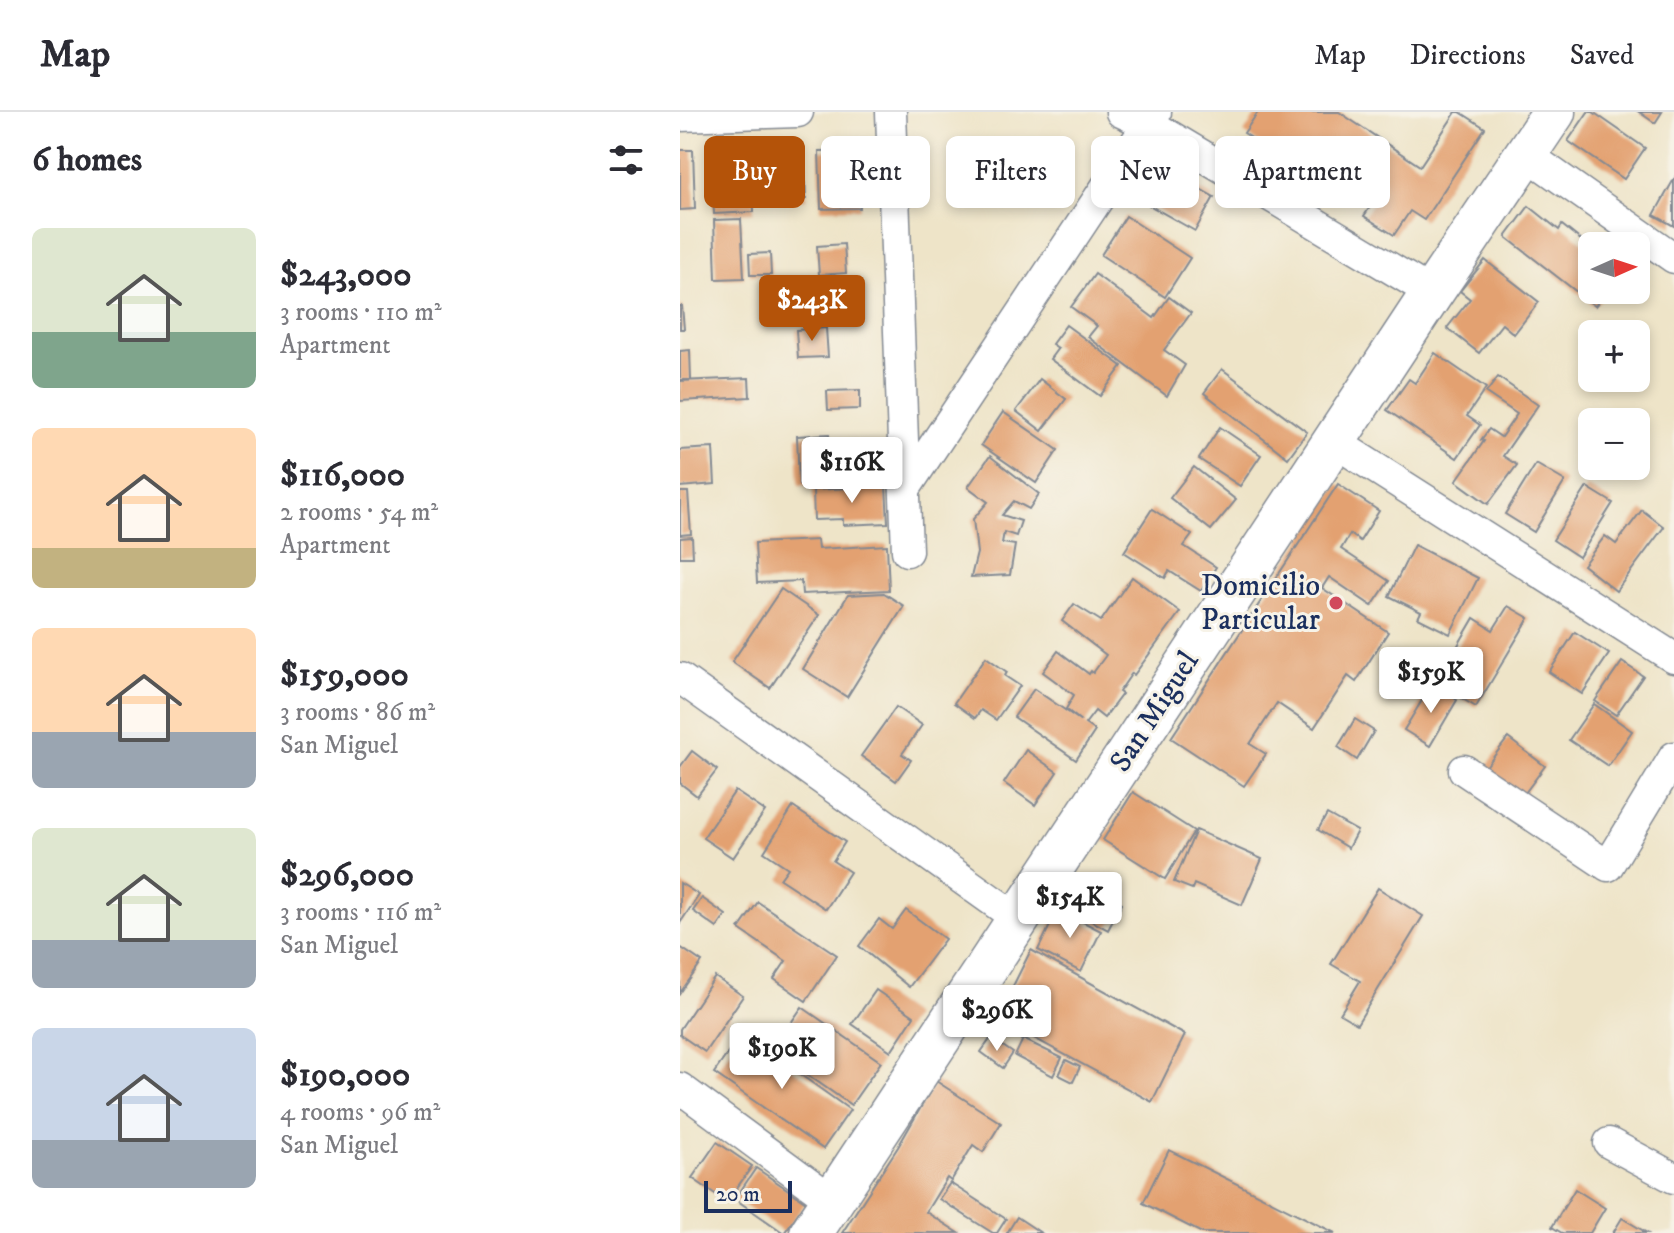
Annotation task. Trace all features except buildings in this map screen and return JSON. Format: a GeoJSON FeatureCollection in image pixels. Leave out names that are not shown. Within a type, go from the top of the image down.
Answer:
{"type":"FeatureCollection","features":[{"type":"Feature","properties":{"kind":"street"},"geometry":{"type":"LineString","coordinates":[[680,116],[798,112]]}},
{"type":"Feature","properties":{"kind":"street"},"geometry":{"type":"LineString","coordinates":[[891,112],[907,551]]}},
{"type":"Feature","properties":{"kind":"street","name":"San Miguel"},"geometry":{"type":"LineString","coordinates":[[822,1216],[1554,112]]}},
{"type":"Feature","properties":{"kind":"street"},"geometry":{"type":"LineString","coordinates":[[905,489],[1142,116],[1432,293]]}},
{"type":"Feature","properties":{"kind":"street"},"geometry":{"type":"LineString","coordinates":[[1526,154],[1674,258]]}},
{"type":"Feature","properties":{"kind":"street"},"geometry":{"type":"LineString","coordinates":[[1333,441],[1674,658]]}},
{"type":"Feature","properties":{"kind":"street"},"geometry":{"type":"LineString","coordinates":[[680,678],[1018,919]]}},
{"type":"Feature","properties":{"kind":"street"},"geometry":{"type":"LineString","coordinates":[[1464,770],[1608,866],[1674,757]]}},
{"type":"Feature","properties":{"kind":"street"},"geometry":{"type":"LineString","coordinates":[[680,1088],[822,1216]]}},
{"type":"Feature","properties":{"kind":"street"},"geometry":{"type":"LineString","coordinates":[[1609,1143],[1674,1178]]}},
{"type":"Feature","properties":{"kind":"place","name":"Domicilio Particular"},"geometry":{"type":"Point","coordinates":[1336,603]}}]}
